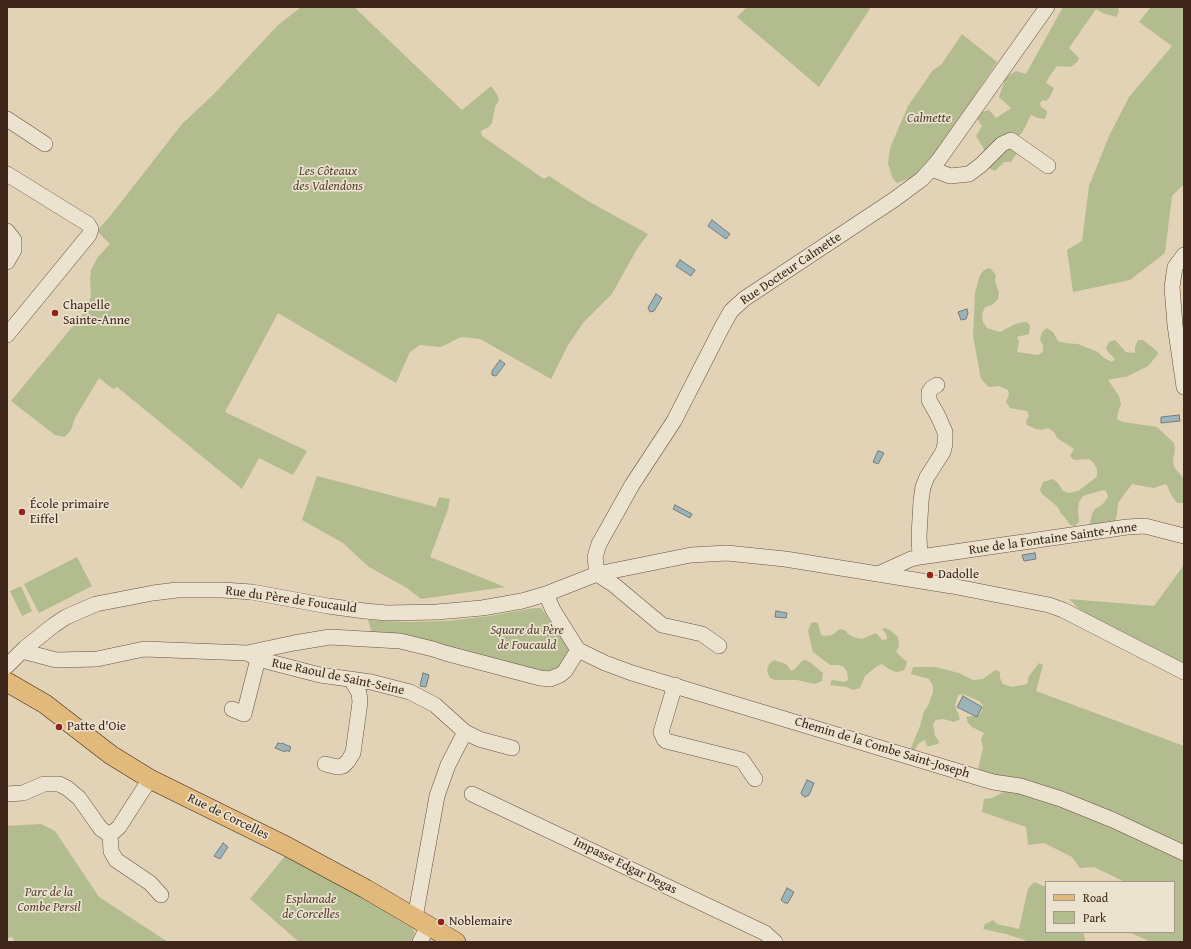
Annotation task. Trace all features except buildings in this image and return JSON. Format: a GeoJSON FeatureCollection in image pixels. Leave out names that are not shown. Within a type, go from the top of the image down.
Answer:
{"type":"FeatureCollection","features":[{"type":"Feature","properties":{"kind":"main road","name":"Rue de Corcelles"},"geometry":{"type":"LineString","coordinates":[[10,684],[45,704],[111,755],[150,779],[286,846],[366,889],[421,928],[456,942]]}},
{"type":"Feature","properties":{"kind":"street","name":"Rue Docteur Calmette"},"geometry":{"type":"LineString","coordinates":[[597,574],[595,556],[599,544],[635,480],[674,421],[731,312],[744,300],[911,188],[932,169],[1047,7]]}},
{"type":"Feature","properties":{"kind":"street"},"geometry":{"type":"LineString","coordinates":[[7,119],[45,144]]}},
{"type":"Feature","properties":{"kind":"street"},"geometry":{"type":"LineString","coordinates":[[932,169],[950,176],[969,174],[981,165],[1002,144],[1010,140],[1048,166]]}},
{"type":"Feature","properties":{"kind":"street"},"geometry":{"type":"LineString","coordinates":[[7,174],[88,224],[91,229],[89,235],[7,336]]}},
{"type":"Feature","properties":{"kind":"street"},"geometry":{"type":"LineString","coordinates":[[7,231],[14,240],[14,250],[7,262]]}},
{"type":"Feature","properties":{"kind":"street"},"geometry":{"type":"LineString","coordinates":[[1184,255],[1175,267],[1172,287],[1175,325],[1184,387]]}},
{"type":"Feature","properties":{"kind":"street"},"geometry":{"type":"LineString","coordinates":[[920,557],[919,536],[923,487],[927,477],[943,452],[945,444],[944,432],[938,416],[929,400],[932,388],[937,385]]}},
{"type":"Feature","properties":{"kind":"street","name":"Rue de la Fontaine Sainte-Anne"},"geometry":{"type":"LineString","coordinates":[[878,574],[911,559],[920,557],[1126,527],[1145,526],[1184,536]]}},
{"type":"Feature","properties":{"kind":"street"},"geometry":{"type":"LineString","coordinates":[[23,650],[56,660],[97,658],[144,649],[252,656],[294,643],[330,637],[400,641],[540,678],[550,679],[565,672],[578,650],[553,610],[546,594],[597,574],[691,555],[727,553],[785,559],[878,574],[952,586],[1049,605],[1063,610],[1184,672]]}},
{"type":"Feature","properties":{"kind":"street"},"geometry":{"type":"LineString","coordinates":[[597,574],[614,585],[662,625],[702,634],[719,646]]}},
{"type":"Feature","properties":{"kind":"street","name":"Rue du Père de Foucauld"},"geometry":{"type":"LineString","coordinates":[[7,666],[23,650],[54,625],[81,610],[109,601],[171,591],[222,590],[252,592],[328,606],[365,611],[387,612],[437,612],[482,608],[522,601],[546,594]]}},
{"type":"Feature","properties":{"kind":"street","name":"Rue du Père de Foucauld"},"geometry":{"type":"LineString","coordinates":[[7,652],[23,650]]}},
{"type":"Feature","properties":{"kind":"street","name":"Chemin de la Combe Saint-Joseph"},"geometry":{"type":"LineString","coordinates":[[578,650],[606,663],[675,685],[994,782],[1020,786],[1061,799],[1114,820],[1184,853]]}},
{"type":"Feature","properties":{"kind":"street"},"geometry":{"type":"LineString","coordinates":[[244,713],[252,656]]}},
{"type":"Feature","properties":{"kind":"street","name":"Rue Raoul de Saint-Seine"},"geometry":{"type":"LineString","coordinates":[[252,656],[320,675],[352,681],[371,682],[410,692],[435,705],[465,732],[479,739],[512,748]]}},
{"type":"Feature","properties":{"kind":"street"},"geometry":{"type":"LineString","coordinates":[[325,764],[337,767],[343,766],[348,762],[353,753],[360,702],[359,693],[352,681]]}},
{"type":"Feature","properties":{"kind":"street"},"geometry":{"type":"LineString","coordinates":[[675,685],[661,732],[664,739],[666,741],[742,760],[755,779]]}},
{"type":"Feature","properties":{"kind":"street"},"geometry":{"type":"LineString","coordinates":[[421,928],[437,796],[448,765],[465,732]]}},
{"type":"Feature","properties":{"kind":"street"},"geometry":{"type":"LineString","coordinates":[[110,836],[119,827],[150,779]]}},
{"type":"Feature","properties":{"kind":"street"},"geometry":{"type":"LineString","coordinates":[[7,794],[23,793],[44,784],[59,784],[67,788],[79,798],[101,829],[110,836],[111,851],[116,860],[150,883],[161,895]]}},
{"type":"Feature","properties":{"kind":"street","name":"Impasse Edgar Degas"},"geometry":{"type":"LineString","coordinates":[[472,794],[765,933],[775,942]]}},
{"type":"Feature","properties":{"kind":"green space","name":"Les Côteaux des Valendons"},"geometry":{"type":"Polygon","coordinates":[[[301,7],[354,7],[462,110],[491,86],[499,100],[495,107],[492,123],[489,127],[481,131],[482,136],[544,179],[549,176],[586,200],[648,234],[637,249],[612,294],[583,323],[568,345],[551,379],[480,339],[461,337],[441,347],[420,345],[410,352],[396,383],[278,313],[225,412],[307,451],[293,475],[259,458],[242,489],[117,387],[113,389],[99,378],[75,418],[71,430],[65,437],[55,435],[11,401],[83,314],[88,305],[91,296],[91,270],[98,257],[110,244],[97,231],[182,124],[214,94],[277,26],[301,7]]]}},
{"type":"Feature","properties":{"kind":"green space"},"geometry":{"type":"Polygon","coordinates":[[[747,7],[871,7],[819,87],[737,17],[747,7]]]}},
{"type":"Feature","properties":{"kind":"green space"},"geometry":{"type":"Polygon","coordinates":[[[1063,7],[1118,7],[1119,12],[1116,17],[1096,9],[1069,48],[1079,58],[1077,62],[1071,67],[1057,66],[1049,77],[1046,83],[1054,88],[1050,97],[1046,101],[1043,100],[1040,103],[1041,107],[1046,110],[1046,117],[1044,119],[1031,115],[1022,133],[1015,139],[1017,153],[1011,162],[1004,162],[995,171],[980,164],[985,151],[976,136],[982,126],[977,118],[982,112],[989,110],[996,118],[1011,108],[999,97],[1006,77],[1016,71],[1026,74],[1063,7]]]}},
{"type":"Feature","properties":{"kind":"green space"},"geometry":{"type":"Polygon","coordinates":[[[1151,7],[1184,7],[1184,184],[1172,196],[1165,253],[1130,280],[1073,292],[1067,250],[1082,241],[1089,186],[1109,136],[1129,97],[1172,46],[1139,22],[1151,7]]]}},
{"type":"Feature","properties":{"kind":"green space","name":"Calmette"},"geometry":{"type":"Polygon","coordinates":[[[962,34],[997,62],[940,147],[913,177],[897,183],[893,179],[888,164],[890,148],[908,106],[933,70],[941,65],[962,34]]]}},
{"type":"Feature","properties":{"kind":"green space"},"geometry":{"type":"Polygon","coordinates":[[[990,268],[996,275],[995,281],[999,293],[998,299],[992,305],[985,307],[982,314],[983,322],[987,328],[1000,332],[1015,324],[1027,322],[1030,326],[1029,334],[1017,337],[1019,342],[1017,352],[1038,355],[1043,352],[1043,346],[1040,339],[1042,332],[1047,328],[1053,332],[1058,341],[1078,344],[1098,352],[1104,358],[1112,362],[1115,359],[1106,348],[1109,342],[1115,340],[1126,352],[1135,353],[1135,347],[1138,340],[1143,340],[1157,351],[1158,354],[1148,366],[1126,377],[1108,380],[1119,396],[1121,404],[1117,419],[1123,422],[1157,427],[1174,443],[1174,467],[1184,479],[1184,503],[1177,503],[1166,484],[1154,488],[1132,484],[1118,503],[1115,521],[1111,526],[1094,528],[1090,523],[1092,514],[1095,509],[1102,505],[1108,497],[1106,491],[1103,490],[1083,496],[1079,502],[1079,522],[1075,526],[1070,525],[1058,507],[1042,494],[1040,490],[1043,482],[1053,479],[1058,483],[1063,491],[1069,493],[1078,491],[1097,476],[1097,469],[1093,462],[1089,459],[1074,460],[1070,456],[1074,449],[1057,438],[1054,432],[1048,428],[1042,430],[1027,425],[1026,421],[1029,416],[1027,411],[1010,408],[1006,402],[1009,394],[1008,390],[999,386],[989,387],[981,379],[973,336],[975,293],[980,275],[984,270],[990,268]]]}},
{"type":"Feature","properties":{"kind":"green space"},"geometry":{"type":"Polygon","coordinates":[[[317,476],[436,507],[439,497],[450,499],[448,509],[430,557],[505,587],[421,599],[407,588],[369,567],[343,543],[302,520],[317,476]]]}},
{"type":"Feature","properties":{"kind":"green space"},"geometry":{"type":"Polygon","coordinates":[[[77,557],[92,586],[39,613],[24,584],[77,557]]]}},
{"type":"Feature","properties":{"kind":"green space"},"geometry":{"type":"Polygon","coordinates":[[[1184,565],[1184,665],[1085,615],[1069,599],[1154,606],[1184,565]]]}},
{"type":"Feature","properties":{"kind":"green space"},"geometry":{"type":"Polygon","coordinates":[[[21,586],[32,611],[22,616],[10,591],[21,586]]]}},
{"type":"Feature","properties":{"kind":"green space","name":"Square du Père de Foucauld"},"geometry":{"type":"Polygon","coordinates":[[[541,608],[569,647],[569,651],[559,667],[551,670],[543,671],[372,633],[368,620],[407,622],[447,621],[490,616],[541,608]]]}},
{"type":"Feature","properties":{"kind":"green space"},"geometry":{"type":"Polygon","coordinates":[[[811,623],[818,623],[821,635],[825,636],[832,635],[840,629],[845,630],[853,637],[862,639],[876,633],[882,640],[887,639],[886,634],[882,629],[885,628],[890,630],[898,637],[899,646],[896,652],[907,662],[905,669],[896,672],[882,664],[877,666],[865,676],[860,688],[853,690],[847,687],[830,685],[832,680],[845,682],[848,680],[847,672],[844,667],[839,665],[830,665],[813,652],[808,631],[811,623]]]}},
{"type":"Feature","properties":{"kind":"green space"},"geometry":{"type":"Polygon","coordinates":[[[774,660],[786,664],[791,671],[795,669],[802,661],[806,660],[823,673],[822,681],[815,684],[797,680],[775,680],[770,678],[767,671],[769,664],[774,660]]]}},
{"type":"Feature","properties":{"kind":"green space"},"geometry":{"type":"Polygon","coordinates":[[[1039,663],[1043,665],[1036,691],[1184,746],[1184,942],[1151,942],[1131,933],[1175,933],[1175,881],[1123,881],[1094,867],[1080,868],[1072,857],[1044,843],[1028,845],[1026,827],[982,812],[984,799],[992,798],[1007,790],[1016,793],[1017,778],[993,778],[978,769],[983,748],[981,739],[984,733],[972,727],[968,723],[966,717],[979,715],[982,711],[983,705],[979,701],[963,694],[958,695],[955,706],[960,719],[954,722],[943,719],[936,720],[933,724],[935,736],[939,741],[938,744],[927,746],[925,740],[919,743],[914,751],[911,748],[924,711],[928,706],[933,692],[933,686],[929,679],[911,674],[913,667],[935,667],[959,673],[973,680],[983,679],[995,670],[1000,672],[1000,678],[1003,684],[1012,687],[1027,684],[1029,676],[1039,663]]]}},
{"type":"Feature","properties":{"kind":"green space","name":"Parc de la Combe Persil"},"geometry":{"type":"Polygon","coordinates":[[[41,824],[55,831],[99,897],[168,942],[15,942],[12,937],[7,938],[7,826],[41,824]]]}},
{"type":"Feature","properties":{"kind":"green space","name":"Esplanade de Corcelles"},"geometry":{"type":"Polygon","coordinates":[[[285,856],[334,881],[413,929],[415,933],[411,942],[299,942],[250,899],[285,856]]]}},
{"type":"Feature","properties":{"kind":"green space"},"geometry":{"type":"Polygon","coordinates":[[[1034,882],[1045,887],[1045,933],[1083,933],[1086,942],[1030,942],[1006,934],[983,929],[985,924],[993,920],[997,924],[1019,929],[1028,889],[1034,882]]]}},
{"type":"Feature","properties":{"kind":"water"},"geometry":{"type":"Polygon","coordinates":[[[712,220],[730,234],[726,239],[708,226],[712,220]]]}},
{"type":"Feature","properties":{"kind":"water"},"geometry":{"type":"Polygon","coordinates":[[[680,260],[695,270],[691,276],[676,266],[680,260]]]}},
{"type":"Feature","properties":{"kind":"water"},"geometry":{"type":"Polygon","coordinates":[[[656,294],[662,298],[654,311],[650,312],[648,308],[656,294]]]}},
{"type":"Feature","properties":{"kind":"water"},"geometry":{"type":"Polygon","coordinates":[[[967,309],[968,313],[966,319],[961,320],[958,312],[967,309]]]}},
{"type":"Feature","properties":{"kind":"water"},"geometry":{"type":"Polygon","coordinates":[[[500,360],[505,364],[496,376],[492,375],[492,371],[500,360]]]}},
{"type":"Feature","properties":{"kind":"water"},"geometry":{"type":"Polygon","coordinates":[[[1179,415],[1180,421],[1161,423],[1161,417],[1179,415]]]}},
{"type":"Feature","properties":{"kind":"water"},"geometry":{"type":"Polygon","coordinates":[[[878,451],[884,453],[878,464],[873,462],[878,451]]]}},
{"type":"Feature","properties":{"kind":"water"},"geometry":{"type":"Polygon","coordinates":[[[675,505],[692,514],[690,518],[673,509],[675,505]]]}},
{"type":"Feature","properties":{"kind":"water"},"geometry":{"type":"Polygon","coordinates":[[[1035,553],[1036,559],[1024,561],[1022,555],[1035,553]]]}},
{"type":"Feature","properties":{"kind":"water"},"geometry":{"type":"Polygon","coordinates":[[[776,611],[787,613],[786,618],[775,617],[776,611]]]}},
{"type":"Feature","properties":{"kind":"water"},"geometry":{"type":"Polygon","coordinates":[[[423,673],[429,675],[426,687],[420,686],[423,673]]]}},
{"type":"Feature","properties":{"kind":"water"},"geometry":{"type":"Polygon","coordinates":[[[963,696],[982,707],[977,717],[957,707],[963,696]]]}},
{"type":"Feature","properties":{"kind":"water"},"geometry":{"type":"Polygon","coordinates":[[[278,743],[291,747],[289,752],[275,748],[278,743]]]}},
{"type":"Feature","properties":{"kind":"water"},"geometry":{"type":"Polygon","coordinates":[[[807,780],[814,783],[809,795],[805,797],[801,793],[807,780]]]}},
{"type":"Feature","properties":{"kind":"water"},"geometry":{"type":"Polygon","coordinates":[[[223,843],[228,847],[220,859],[214,856],[223,843]]]}},
{"type":"Feature","properties":{"kind":"water"},"geometry":{"type":"Polygon","coordinates":[[[787,888],[794,892],[788,903],[785,903],[781,900],[787,888]]]}},
{"type":"Feature","properties":{"kind":"place","name":"Chapelle Sainte-Anne"},"geometry":{"type":"Point","coordinates":[55,313]}},
{"type":"Feature","properties":{"kind":"place","name":"École primaire Eiffel"},"geometry":{"type":"Point","coordinates":[22,512]}},
{"type":"Feature","properties":{"kind":"place","name":"Dadolle"},"geometry":{"type":"Point","coordinates":[930,575]}},
{"type":"Feature","properties":{"kind":"place","name":"Patte d'Oie"},"geometry":{"type":"Point","coordinates":[59,727]}},
{"type":"Feature","properties":{"kind":"place","name":"Noblemaire"},"geometry":{"type":"Point","coordinates":[441,922]}}]}
